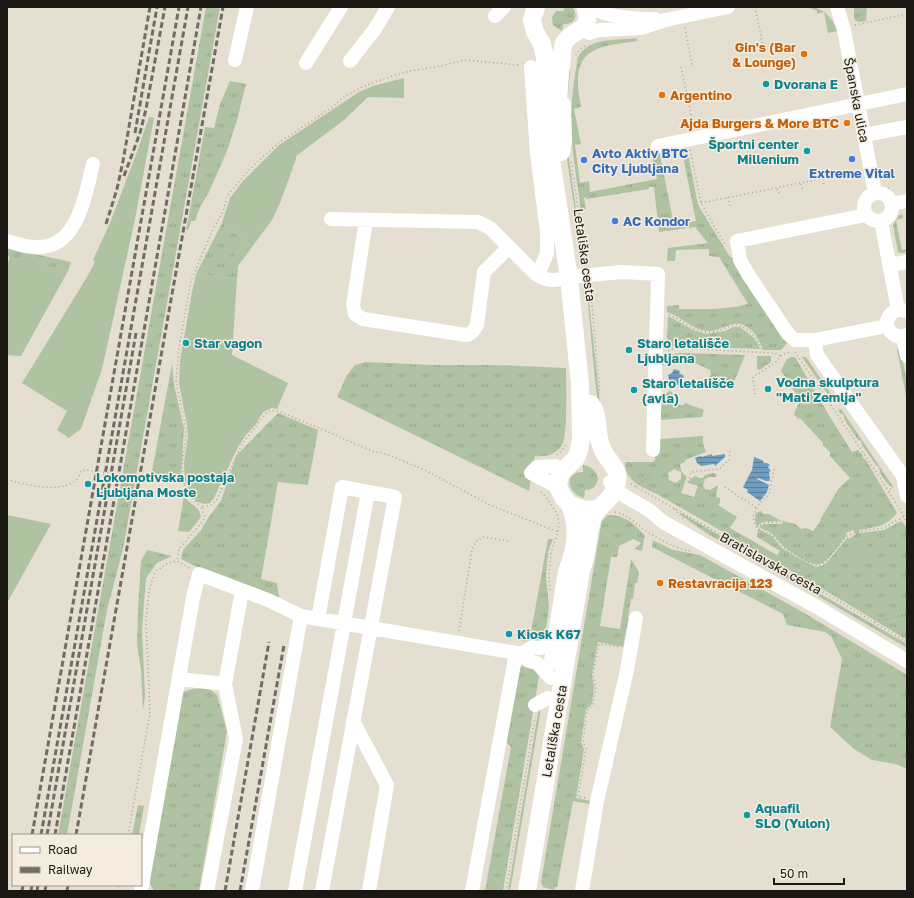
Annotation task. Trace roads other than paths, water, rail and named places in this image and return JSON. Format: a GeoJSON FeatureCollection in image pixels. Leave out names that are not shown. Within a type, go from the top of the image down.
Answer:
{"type":"FeatureCollection","features":[{"type":"Feature","properties":{"kind":"main road","name":"Letališka cesta"},"geometry":{"type":"LineString","coordinates":[[527,891],[574,571],[573,558],[576,533],[574,516],[570,505],[563,497],[562,473],[575,438],[579,277],[552,173],[546,106],[544,52],[532,20],[536,7]]}},
{"type":"Feature","properties":{"kind":"main road","name":"Letališka cesta"},"geometry":{"type":"LineString","coordinates":[[545,7],[541,13],[540,22],[542,29],[581,28]]}},
{"type":"Feature","properties":{"kind":"main road","name":"Letališka cesta"},"geometry":{"type":"LineString","coordinates":[[548,117],[553,54],[581,28]]}},
{"type":"Feature","properties":{"kind":"main road","name":"Letališka cesta"},"geometry":{"type":"LineString","coordinates":[[581,28],[569,52],[564,82],[566,154],[579,277],[596,402],[596,414],[602,449],[613,464],[621,483]]}},
{"type":"Feature","properties":{"kind":"main road","name":"Letališka cesta"},"geometry":{"type":"LineString","coordinates":[[574,571],[564,557],[566,520],[564,513],[562,473],[591,446],[589,415],[596,402]]}},
{"type":"Feature","properties":{"kind":"main road","name":"Letališka cesta"},"geometry":{"type":"LineString","coordinates":[[562,473],[606,466],[609,474],[621,483]]}},
{"type":"Feature","properties":{"kind":"main road","name":"Letališka cesta"},"geometry":{"type":"LineString","coordinates":[[515,891],[539,706],[551,678],[556,641],[574,571],[585,561],[592,518],[604,494],[608,487],[621,483]]}},
{"type":"Feature","properties":{"kind":"main road"},"geometry":{"type":"LineString","coordinates":[[570,505],[577,508],[597,508]]}},
{"type":"Feature","properties":{"kind":"street"},"geometry":{"type":"LineString","coordinates":[[235,60],[247,7]]}},
{"type":"Feature","properties":{"kind":"street"},"geometry":{"type":"LineString","coordinates":[[306,63],[341,7]]}},
{"type":"Feature","properties":{"kind":"street"},"geometry":{"type":"LineString","coordinates":[[350,61],[375,30],[388,7]]}},
{"type":"Feature","properties":{"kind":"street"},"geometry":{"type":"LineString","coordinates":[[581,28],[600,30],[641,28],[665,20],[728,7]]}},
{"type":"Feature","properties":{"kind":"street","name":"Španska ulica"},"geometry":{"type":"LineString","coordinates":[[837,7],[844,30],[875,193]]}},
{"type":"Feature","properties":{"kind":"street"},"geometry":{"type":"LineString","coordinates":[[581,28],[632,18],[665,20]]}},
{"type":"Feature","properties":{"kind":"street"},"geometry":{"type":"LineString","coordinates":[[532,67],[537,153],[547,232],[547,253],[538,275]]}},
{"type":"Feature","properties":{"kind":"street"},"geometry":{"type":"LineString","coordinates":[[658,146],[907,94]]}},
{"type":"Feature","properties":{"kind":"street"},"geometry":{"type":"LineString","coordinates":[[864,136],[907,127]]}},
{"type":"Feature","properties":{"kind":"street"},"geometry":{"type":"LineString","coordinates":[[7,241],[35,247],[48,246],[67,236],[80,214],[93,164]]}},
{"type":"Feature","properties":{"kind":"street"},"geometry":{"type":"LineString","coordinates":[[875,193],[885,195],[892,204],[889,216],[881,221],[874,221],[866,215],[864,203],[869,196],[875,193]]}},
{"type":"Feature","properties":{"kind":"street"},"geometry":{"type":"LineString","coordinates":[[892,204],[907,201]]}},
{"type":"Feature","properties":{"kind":"street"},"geometry":{"type":"LineString","coordinates":[[866,215],[737,241],[740,260],[788,334],[797,340],[815,340],[887,326]]}},
{"type":"Feature","properties":{"kind":"street"},"geometry":{"type":"LineString","coordinates":[[331,219],[478,222],[490,228],[538,275],[548,280],[622,272],[658,274],[657,352],[653,450]]}},
{"type":"Feature","properties":{"kind":"street"},"geometry":{"type":"LineString","coordinates":[[366,220],[353,305],[355,314],[363,319],[466,335],[470,334],[474,331],[477,325],[484,272],[509,247]]}},
{"type":"Feature","properties":{"kind":"street"},"geometry":{"type":"LineString","coordinates":[[881,221],[889,265],[902,310],[890,314],[886,322],[891,333],[899,336],[905,336],[907,356]]}},
{"type":"Feature","properties":{"kind":"street"},"geometry":{"type":"LineString","coordinates":[[889,265],[907,262]]}},
{"type":"Feature","properties":{"kind":"street"},"geometry":{"type":"LineString","coordinates":[[815,340],[816,355],[903,476],[907,496]]}},
{"type":"Feature","properties":{"kind":"street"},"geometry":{"type":"LineString","coordinates":[[537,467],[562,473],[535,481],[531,473],[537,467]]}},
{"type":"Feature","properties":{"kind":"street","name":"Bratislavska cesta"},"geometry":{"type":"LineString","coordinates":[[621,483],[626,497],[649,510],[663,522],[817,607],[907,661]]}},
{"type":"Feature","properties":{"kind":"street"},"geometry":{"type":"LineString","coordinates":[[318,619],[342,487],[395,497],[322,891]]}},
{"type":"Feature","properties":{"kind":"street"},"geometry":{"type":"LineString","coordinates":[[296,891],[368,492]]}},
{"type":"Feature","properties":{"kind":"street","name":"Bratislavska cesta"},"geometry":{"type":"LineString","coordinates":[[597,508],[618,504],[645,518],[663,522]]}},
{"type":"Feature","properties":{"kind":"street"},"geometry":{"type":"LineString","coordinates":[[142,891],[178,679],[199,574],[268,600],[301,616],[519,653],[529,661],[537,663],[551,678]]}},
{"type":"Feature","properties":{"kind":"street"},"geometry":{"type":"LineString","coordinates":[[207,891],[236,739],[225,684],[242,591]]}},
{"type":"Feature","properties":{"kind":"street"},"geometry":{"type":"LineString","coordinates":[[252,891],[301,616]]}},
{"type":"Feature","properties":{"kind":"street"},"geometry":{"type":"LineString","coordinates":[[582,891],[597,801],[627,670],[636,618]]}},
{"type":"Feature","properties":{"kind":"street"},"geometry":{"type":"LineString","coordinates":[[519,653],[532,647],[540,648],[556,641]]}},
{"type":"Feature","properties":{"kind":"street"},"geometry":{"type":"LineString","coordinates":[[472,891],[519,653]]}},
{"type":"Feature","properties":{"kind":"street"},"geometry":{"type":"LineString","coordinates":[[178,679],[225,684]]}},
{"type":"Feature","properties":{"kind":"street"},"geometry":{"type":"LineString","coordinates":[[354,721],[387,785],[369,891]]}},
{"type":"Feature","properties":{"kind":"water"},"geometry":{"type":"Polygon","coordinates":[[[674,369],[680,371],[679,373],[684,376],[680,386],[668,383],[668,375],[672,373],[674,369]]]}},
{"type":"Feature","properties":{"kind":"water"},"geometry":{"type":"Polygon","coordinates":[[[712,454],[712,456],[725,454],[725,457],[715,466],[714,464],[701,466],[697,463],[695,458],[712,454]]]}},
{"type":"Feature","properties":{"kind":"water"},"geometry":{"type":"Polygon","coordinates":[[[754,457],[764,461],[763,463],[770,465],[768,467],[771,471],[769,472],[770,481],[757,479],[769,485],[767,492],[760,501],[747,492],[748,490],[743,487],[752,470],[754,457]]]}},
{"type":"Feature","properties":{"kind":"railway"},"geometry":{"type":"LineString","coordinates":[[106,224],[117,189],[123,161],[150,7]]}},
{"type":"Feature","properties":{"kind":"railway"},"geometry":{"type":"LineString","coordinates":[[135,133],[157,7]]}},
{"type":"Feature","properties":{"kind":"railway"},"geometry":{"type":"LineString","coordinates":[[124,176],[140,133],[146,109],[165,7]]}},
{"type":"Feature","properties":{"kind":"railway"},"geometry":{"type":"LineString","coordinates":[[32,834],[179,7]]}},
{"type":"Feature","properties":{"kind":"railway"},"geometry":{"type":"LineString","coordinates":[[41,834],[188,7]]}},
{"type":"Feature","properties":{"kind":"railway"},"geometry":{"type":"LineString","coordinates":[[55,834],[201,7]]}},
{"type":"Feature","properties":{"kind":"railway"},"geometry":{"type":"LineString","coordinates":[[76,834],[223,7]]}},
{"type":"Feature","properties":{"kind":"railway"},"geometry":{"type":"LineString","coordinates":[[47,834],[136,333]]}},
{"type":"Feature","properties":{"kind":"railway"},"geometry":{"type":"LineString","coordinates":[[225,891],[269,642]]}},
{"type":"Feature","properties":{"kind":"railway"},"geometry":{"type":"LineString","coordinates":[[240,891],[284,645]]}},
{"type":"Feature","properties":{"kind":"railway"},"geometry":{"type":"LineString","coordinates":[[22,891],[23,886]]}},
{"type":"Feature","properties":{"kind":"railway"},"geometry":{"type":"LineString","coordinates":[[31,891],[32,886]]}},
{"type":"Feature","properties":{"kind":"railway"},"geometry":{"type":"LineString","coordinates":[[37,891],[38,886]]}},
{"type":"Feature","properties":{"kind":"railway"},"geometry":{"type":"LineString","coordinates":[[45,891],[46,886]]}},
{"type":"Feature","properties":{"kind":"railway"},"geometry":{"type":"LineString","coordinates":[[67,891],[68,886]]}},
{"type":"Feature","properties":{"kind":"place","name":"Gin's (Bar & Lounge)"},"geometry":{"type":"Point","coordinates":[804,54]}},
{"type":"Feature","properties":{"kind":"place","name":"Dvorana E"},"geometry":{"type":"Point","coordinates":[766,84]}},
{"type":"Feature","properties":{"kind":"place","name":"Argentino"},"geometry":{"type":"Point","coordinates":[662,95]}},
{"type":"Feature","properties":{"kind":"place","name":"Ajda Burgers & More BTC"},"geometry":{"type":"Point","coordinates":[847,123]}},
{"type":"Feature","properties":{"kind":"place","name":"Športni center Millenium"},"geometry":{"type":"Point","coordinates":[807,151]}},
{"type":"Feature","properties":{"kind":"place","name":"Extreme Vital"},"geometry":{"type":"Point","coordinates":[852,159]}},
{"type":"Feature","properties":{"kind":"place","name":"Avto Aktiv BTC City Ljubljana"},"geometry":{"type":"Point","coordinates":[584,160]}},
{"type":"Feature","properties":{"kind":"place","name":"AC Kondor"},"geometry":{"type":"Point","coordinates":[615,221]}},
{"type":"Feature","properties":{"kind":"place","name":"Star vagon"},"geometry":{"type":"Point","coordinates":[186,343]}},
{"type":"Feature","properties":{"kind":"place","name":"Staro letališče Ljubljana"},"geometry":{"type":"Point","coordinates":[629,350]}},
{"type":"Feature","properties":{"kind":"place","name":"Vodna skulptura \"Mati Zemlja\""},"geometry":{"type":"Point","coordinates":[768,389]}},
{"type":"Feature","properties":{"kind":"place","name":"Staro letališče (avla)"},"geometry":{"type":"Point","coordinates":[634,390]}},
{"type":"Feature","properties":{"kind":"place","name":"Lokomotivska postaja Ljubljana Moste"},"geometry":{"type":"Point","coordinates":[88,484]}},
{"type":"Feature","properties":{"kind":"place","name":"Restavracija 123"},"geometry":{"type":"Point","coordinates":[660,583]}},
{"type":"Feature","properties":{"kind":"place","name":"Kiosk K67"},"geometry":{"type":"Point","coordinates":[509,634]}},
{"type":"Feature","properties":{"kind":"place","name":"Aquafil SLO (Yulon)"},"geometry":{"type":"Point","coordinates":[747,815]}}]}
